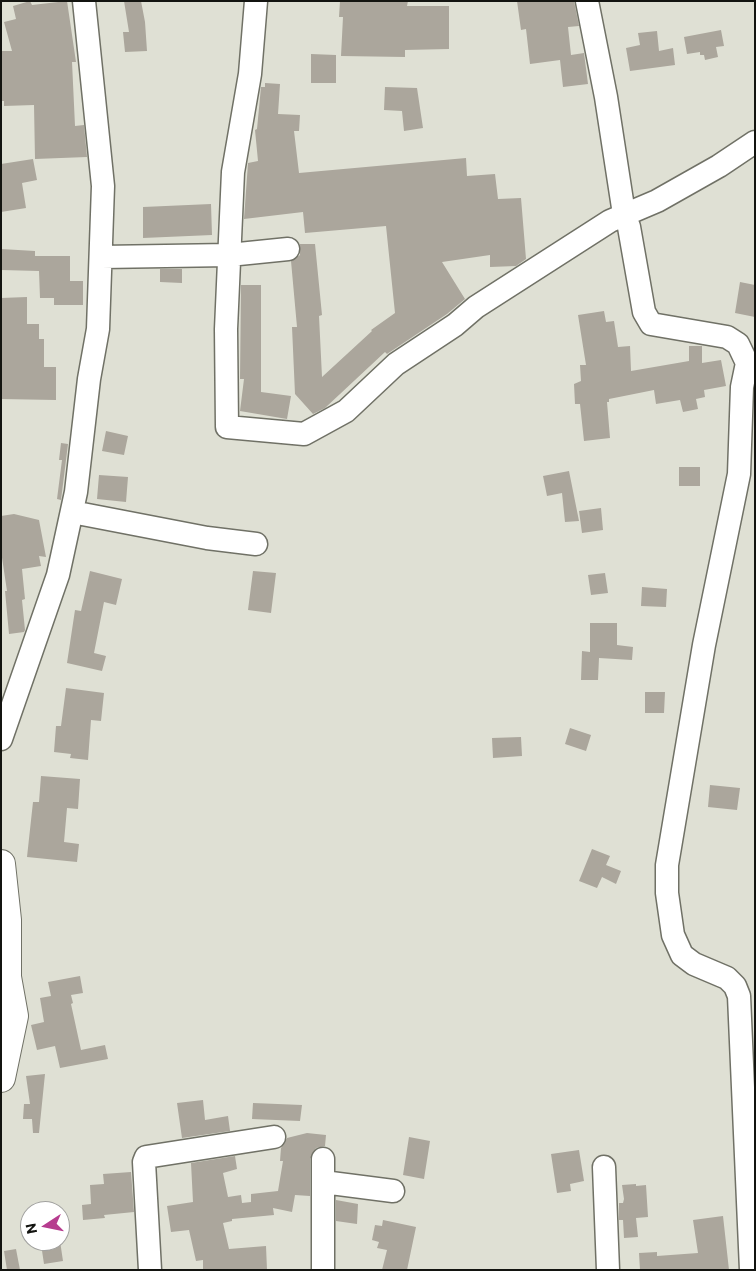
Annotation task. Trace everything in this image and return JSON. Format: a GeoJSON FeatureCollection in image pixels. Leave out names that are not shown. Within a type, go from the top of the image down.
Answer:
{"type":"FeatureCollection","features":[{"type":"Feature","properties":{"kind":"highway"},"geometry":{"type":"LineString","coordinates":[[1,864],[7,920],[4,988],[14,1016],[1,1078]]}},
{"type":"Feature","properties":{"kind":"street"},"geometry":{"type":"LineString","coordinates":[[1,738],[58,575],[76,492],[88,379],[98,329],[103,186],[84,1]]}},
{"type":"Feature","properties":{"kind":"street"},"geometry":{"type":"LineString","coordinates":[[256,1],[250,74],[233,172],[229,255],[227,427],[304,434],[346,411],[396,364],[455,325],[476,308],[719,166],[755,142]]}},
{"type":"Feature","properties":{"kind":"street"},"geometry":{"type":"LineString","coordinates":[[587,1],[644,312],[651,324],[727,337],[738,344],[747,363],[749,379],[739,474],[704,645],[666,865],[667,893],[673,936],[682,955],[694,964],[727,978],[735,986],[740,996],[751,1270]]}},
{"type":"Feature","properties":{"kind":"street"},"geometry":{"type":"LineString","coordinates":[[102,257],[229,255],[288,249]]}},
{"type":"Feature","properties":{"kind":"street"},"geometry":{"type":"LineString","coordinates":[[72,512],[207,538],[256,544]]}},
{"type":"Feature","properties":{"kind":"street"},"geometry":{"type":"LineString","coordinates":[[150,1270],[144,1162],[146,1157],[274,1137]]}},
{"type":"Feature","properties":{"kind":"street"},"geometry":{"type":"LineString","coordinates":[[323,1159],[323,1270]]}},
{"type":"Feature","properties":{"kind":"street"},"geometry":{"type":"LineString","coordinates":[[604,1166],[608,1270]]}},
{"type":"Feature","properties":{"kind":"street"},"geometry":{"type":"LineString","coordinates":[[323,1182],[393,1191]]}},
{"type":"Feature","properties":{"kind":"building"},"geometry":{"type":"Polygon","coordinates":[[[30,1],[32,5],[67,1],[76,62],[72,62],[75,126],[84,125],[87,157],[35,159],[34,105],[4,106],[4,101],[1,101],[1,51],[12,51],[4,22],[16,19],[13,6],[30,1]]]}},
{"type":"Feature","properties":{"kind":"building"},"geometry":{"type":"Polygon","coordinates":[[[124,1],[141,1],[147,51],[125,52],[123,32],[129,32],[124,1]]]}},
{"type":"Feature","properties":{"kind":"building"},"geometry":{"type":"Polygon","coordinates":[[[340,1],[408,1],[407,6],[449,6],[449,49],[405,50],[405,57],[341,56],[343,17],[339,17],[340,1]]]}},
{"type":"Feature","properties":{"kind":"building"},"geometry":{"type":"Polygon","coordinates":[[[517,1],[574,1],[579,26],[568,27],[571,55],[584,53],[588,84],[563,87],[560,60],[530,64],[526,29],[521,30],[517,1]]]}},
{"type":"Feature","properties":{"kind":"building"},"geometry":{"type":"Polygon","coordinates":[[[721,30],[724,46],[716,47],[718,57],[705,60],[704,55],[700,55],[700,52],[687,54],[684,37],[721,30]]]}},
{"type":"Feature","properties":{"kind":"building"},"geometry":{"type":"Polygon","coordinates":[[[657,31],[659,51],[673,48],[675,65],[630,71],[626,48],[640,45],[638,33],[657,31]]]}},
{"type":"Feature","properties":{"kind":"building"},"geometry":{"type":"Polygon","coordinates":[[[311,54],[336,55],[336,83],[311,83],[311,54]]]}},
{"type":"Feature","properties":{"kind":"building"},"geometry":{"type":"Polygon","coordinates":[[[265,83],[280,84],[278,114],[300,115],[299,131],[294,131],[299,173],[466,158],[467,176],[495,174],[498,199],[521,198],[526,259],[516,266],[490,267],[490,255],[442,262],[465,299],[447,314],[387,354],[385,352],[325,408],[313,414],[295,394],[292,327],[297,327],[291,261],[300,255],[300,244],[315,244],[322,315],[319,316],[322,377],[371,330],[395,313],[386,226],[305,233],[303,212],[244,219],[248,163],[258,161],[255,130],[257,129],[261,87],[265,87],[265,83]]]}},
{"type":"Feature","properties":{"kind":"building"},"geometry":{"type":"Polygon","coordinates":[[[385,87],[417,88],[423,128],[404,131],[402,111],[384,110],[385,87]]]}},
{"type":"Feature","properties":{"kind":"building"},"geometry":{"type":"Polygon","coordinates":[[[33,159],[37,180],[22,183],[26,208],[1,212],[1,164],[33,159]]]}},
{"type":"Feature","properties":{"kind":"building"},"geometry":{"type":"Polygon","coordinates":[[[211,204],[212,235],[143,238],[143,207],[211,204]]]}},
{"type":"Feature","properties":{"kind":"building"},"geometry":{"type":"Polygon","coordinates":[[[1,249],[35,251],[35,256],[70,256],[70,281],[83,281],[83,305],[54,305],[54,298],[40,298],[39,271],[1,270],[1,249]]]}},
{"type":"Feature","properties":{"kind":"building"},"geometry":{"type":"Polygon","coordinates":[[[160,269],[182,269],[182,283],[160,282],[160,269]]]}},
{"type":"Feature","properties":{"kind":"building"},"geometry":{"type":"Polygon","coordinates":[[[740,282],[755,285],[755,317],[735,313],[740,282]]]}},
{"type":"Feature","properties":{"kind":"building"},"geometry":{"type":"Polygon","coordinates":[[[241,285],[261,285],[261,392],[291,396],[287,419],[240,411],[244,379],[240,379],[241,285]]]}},
{"type":"Feature","properties":{"kind":"building"},"geometry":{"type":"Polygon","coordinates":[[[27,297],[27,324],[39,324],[39,339],[44,339],[44,367],[56,367],[56,400],[1,399],[1,298],[27,297]]]}},
{"type":"Feature","properties":{"kind":"building"},"geometry":{"type":"Polygon","coordinates":[[[604,311],[606,322],[614,321],[618,347],[630,346],[631,371],[689,361],[689,346],[702,346],[702,363],[721,360],[726,386],[704,390],[705,397],[696,399],[698,409],[683,412],[680,400],[656,404],[654,390],[609,399],[609,402],[607,402],[610,438],[584,441],[580,404],[575,404],[574,384],[581,381],[580,365],[586,365],[578,315],[604,311]]]}},
{"type":"Feature","properties":{"kind":"building"},"geometry":{"type":"Polygon","coordinates":[[[106,431],[128,436],[124,455],[102,451],[106,431]]]}},
{"type":"Feature","properties":{"kind":"building"},"geometry":{"type":"Polygon","coordinates":[[[61,443],[68,444],[61,500],[57,499],[62,460],[59,460],[61,443]]]}},
{"type":"Feature","properties":{"kind":"building"},"geometry":{"type":"Polygon","coordinates":[[[679,467],[700,467],[700,486],[679,486],[679,467]]]}},
{"type":"Feature","properties":{"kind":"building"},"geometry":{"type":"Polygon","coordinates":[[[569,471],[579,521],[565,522],[562,493],[547,496],[543,476],[569,471]]]}},
{"type":"Feature","properties":{"kind":"building"},"geometry":{"type":"Polygon","coordinates":[[[99,475],[128,477],[126,502],[97,499],[99,475]]]}},
{"type":"Feature","properties":{"kind":"building"},"geometry":{"type":"Polygon","coordinates":[[[601,508],[603,530],[582,533],[579,511],[601,508]]]}},
{"type":"Feature","properties":{"kind":"building"},"geometry":{"type":"Polygon","coordinates":[[[14,514],[39,520],[46,557],[39,556],[41,566],[22,569],[25,599],[22,600],[25,630],[24,632],[9,634],[5,591],[7,591],[1,551],[1,516],[14,514]]]}},
{"type":"Feature","properties":{"kind":"building"},"geometry":{"type":"Polygon","coordinates":[[[90,571],[122,579],[116,605],[104,602],[94,653],[106,656],[102,671],[67,663],[75,610],[81,611],[90,571]]]}},
{"type":"Feature","properties":{"kind":"building"},"geometry":{"type":"Polygon","coordinates":[[[253,571],[276,573],[271,613],[248,610],[253,571]]]}},
{"type":"Feature","properties":{"kind":"building"},"geometry":{"type":"Polygon","coordinates":[[[605,573],[608,593],[591,595],[588,575],[605,573]]]}},
{"type":"Feature","properties":{"kind":"building"},"geometry":{"type":"Polygon","coordinates":[[[642,587],[667,589],[666,607],[641,606],[642,587]]]}},
{"type":"Feature","properties":{"kind":"building"},"geometry":{"type":"Polygon","coordinates":[[[590,623],[617,623],[617,645],[633,647],[632,660],[599,658],[598,680],[581,680],[582,651],[590,652],[590,623]]]}},
{"type":"Feature","properties":{"kind":"building"},"geometry":{"type":"Polygon","coordinates":[[[66,688],[104,693],[101,721],[91,720],[88,760],[70,758],[71,754],[54,752],[56,726],[61,726],[66,688]]]}},
{"type":"Feature","properties":{"kind":"building"},"geometry":{"type":"Polygon","coordinates":[[[645,692],[665,692],[664,713],[645,713],[645,692]]]}},
{"type":"Feature","properties":{"kind":"building"},"geometry":{"type":"Polygon","coordinates":[[[570,728],[591,735],[586,751],[565,744],[570,728]]]}},
{"type":"Feature","properties":{"kind":"building"},"geometry":{"type":"Polygon","coordinates":[[[521,737],[522,756],[493,758],[492,738],[521,737]]]}},
{"type":"Feature","properties":{"kind":"building"},"geometry":{"type":"Polygon","coordinates":[[[41,776],[80,779],[78,809],[67,808],[64,842],[79,844],[77,862],[27,857],[33,802],[39,802],[41,776]]]}},
{"type":"Feature","properties":{"kind":"building"},"geometry":{"type":"Polygon","coordinates":[[[710,785],[740,788],[737,810],[708,807],[710,785]]]}},
{"type":"Feature","properties":{"kind":"building"},"geometry":{"type":"Polygon","coordinates":[[[592,849],[610,856],[606,865],[621,871],[616,884],[602,877],[597,888],[579,881],[592,849]]]}},
{"type":"Feature","properties":{"kind":"building"},"geometry":{"type":"Polygon","coordinates":[[[80,976],[83,993],[71,995],[73,1003],[71,1004],[81,1050],[105,1045],[108,1059],[60,1068],[55,1046],[37,1050],[31,1025],[44,1022],[40,998],[51,996],[48,982],[80,976]]]}},
{"type":"Feature","properties":{"kind":"building"},"geometry":{"type":"Polygon","coordinates":[[[45,1074],[39,1133],[33,1133],[32,1119],[23,1119],[24,1104],[30,1104],[26,1076],[45,1074]]]}},
{"type":"Feature","properties":{"kind":"building"},"geometry":{"type":"Polygon","coordinates":[[[203,1100],[205,1120],[228,1116],[230,1131],[182,1138],[177,1103],[203,1100]]]}},
{"type":"Feature","properties":{"kind":"building"},"geometry":{"type":"Polygon","coordinates":[[[253,1103],[302,1105],[300,1121],[252,1119],[253,1103]]]}},
{"type":"Feature","properties":{"kind":"building"},"geometry":{"type":"Polygon","coordinates":[[[307,1133],[326,1135],[325,1146],[316,1148],[310,1159],[310,1196],[295,1195],[292,1212],[273,1208],[274,1215],[232,1219],[232,1221],[223,1223],[229,1249],[266,1246],[267,1270],[203,1270],[203,1260],[196,1261],[189,1230],[171,1232],[167,1206],[193,1202],[191,1163],[235,1156],[237,1169],[223,1173],[228,1197],[241,1195],[242,1203],[251,1202],[251,1194],[278,1191],[283,1161],[280,1161],[281,1148],[287,1138],[307,1133]]]}},
{"type":"Feature","properties":{"kind":"building"},"geometry":{"type":"Polygon","coordinates":[[[409,1137],[430,1141],[424,1179],[403,1175],[409,1137]]]}},
{"type":"Feature","properties":{"kind":"building"},"geometry":{"type":"Polygon","coordinates":[[[579,1150],[584,1181],[570,1184],[571,1191],[557,1193],[551,1154],[579,1150]]]}},
{"type":"Feature","properties":{"kind":"building"},"geometry":{"type":"Polygon","coordinates":[[[131,1172],[134,1212],[104,1215],[105,1218],[83,1220],[82,1205],[91,1204],[90,1185],[104,1184],[103,1174],[131,1172]]]}},
{"type":"Feature","properties":{"kind":"building"},"geometry":{"type":"Polygon","coordinates":[[[636,1184],[636,1186],[646,1185],[648,1217],[636,1218],[638,1237],[624,1238],[623,1220],[619,1220],[619,1203],[623,1203],[624,1199],[622,1185],[636,1184]]]}},
{"type":"Feature","properties":{"kind":"building"},"geometry":{"type":"Polygon","coordinates":[[[336,1200],[358,1204],[357,1224],[336,1221],[336,1200]]]}},
{"type":"Feature","properties":{"kind":"building"},"geometry":{"type":"Polygon","coordinates":[[[723,1216],[729,1270],[640,1270],[639,1253],[657,1252],[657,1256],[698,1253],[693,1220],[723,1216]]]}},
{"type":"Feature","properties":{"kind":"building"},"geometry":{"type":"Polygon","coordinates":[[[383,1220],[416,1227],[407,1270],[382,1270],[387,1250],[377,1248],[379,1242],[372,1240],[375,1225],[382,1226],[383,1220]]]}},
{"type":"Feature","properties":{"kind":"building"},"geometry":{"type":"Polygon","coordinates":[[[16,1249],[20,1270],[7,1270],[4,1251],[16,1249]]]}},
{"type":"Feature","properties":{"kind":"building"},"geometry":{"type":"Polygon","coordinates":[[[42,1251],[62,1251],[63,1261],[44,1264],[42,1251]]]}}]}
